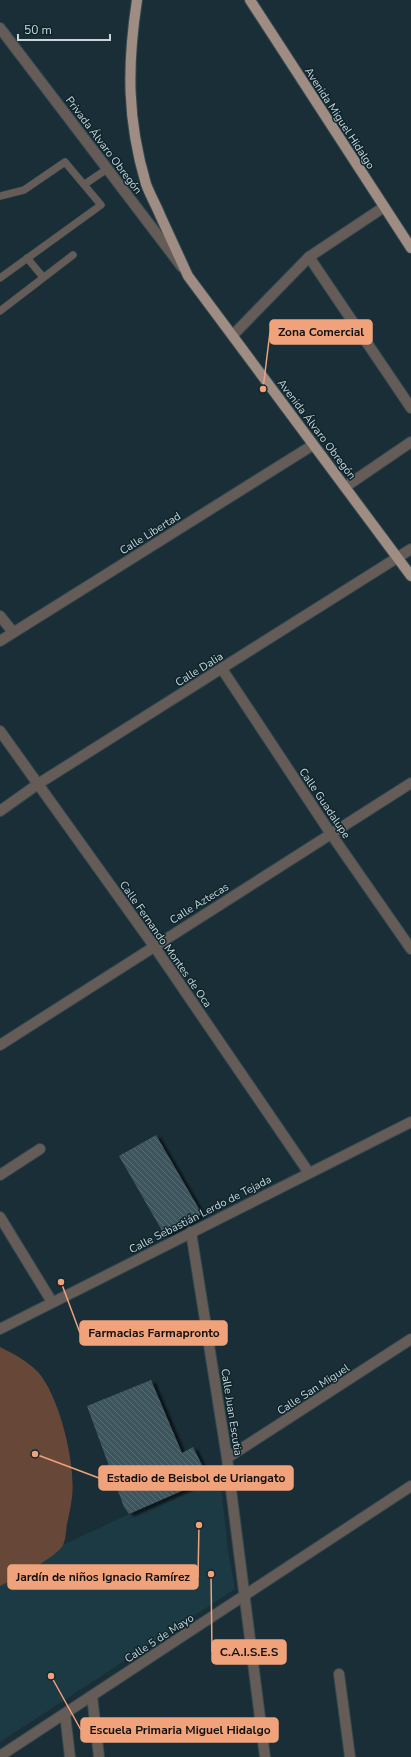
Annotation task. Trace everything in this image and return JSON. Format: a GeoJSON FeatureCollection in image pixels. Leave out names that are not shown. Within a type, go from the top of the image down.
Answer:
{"type":"FeatureCollection","features":[{"type":"Feature","properties":{"kind":"main road","name":"Avenida Álvaro Obregón"},"geometry":{"type":"LineString","coordinates":[[137,0],[131,38],[130,83],[132,123],[147,186],[188,276],[411,576]]}},
{"type":"Feature","properties":{"kind":"main road","name":"Avenida Miguel Hidalgo"},"geometry":{"type":"LineString","coordinates":[[250,0],[411,248]]}},
{"type":"Feature","properties":{"kind":"street","name":"Privada Álvaro Obregón"},"geometry":{"type":"LineString","coordinates":[[0,28],[188,276]]}},
{"type":"Feature","properties":{"kind":"street"},"geometry":{"type":"LineString","coordinates":[[233,335],[309,257],[384,207]]}},
{"type":"Feature","properties":{"kind":"street"},"geometry":{"type":"LineString","coordinates":[[309,257],[411,408]]}},
{"type":"Feature","properties":{"kind":"street"},"geometry":{"type":"LineString","coordinates":[[345,487],[411,442]]}},
{"type":"Feature","properties":{"kind":"street","name":"Calle Libertad"},"geometry":{"type":"LineString","coordinates":[[0,641],[313,445]]}},
{"type":"Feature","properties":{"kind":"street","name":"Calle Dalia"},"geometry":{"type":"LineString","coordinates":[[0,810],[38,784],[411,549]]}},
{"type":"Feature","properties":{"kind":"street"},"geometry":{"type":"LineString","coordinates":[[0,616],[14,632]]}},
{"type":"Feature","properties":{"kind":"street","name":"Calle Guadalupe"},"geometry":{"type":"LineString","coordinates":[[222,669],[331,834],[411,949]]}},
{"type":"Feature","properties":{"kind":"street","name":"Calle Fernando Montes de Oca"},"geometry":{"type":"LineString","coordinates":[[0,731],[154,946],[309,1173]]}},
{"type":"Feature","properties":{"kind":"street","name":"Calle Aztecas"},"geometry":{"type":"LineString","coordinates":[[0,1045],[411,783]]}},
{"type":"Feature","properties":{"kind":"street","name":"Calle Sebastián Lerdo de Tejada"},"geometry":{"type":"LineString","coordinates":[[0,1329],[411,1122]]}},
{"type":"Feature","properties":{"kind":"street"},"geometry":{"type":"LineString","coordinates":[[0,1175],[40,1149]]}},
{"type":"Feature","properties":{"kind":"street"},"geometry":{"type":"LineString","coordinates":[[0,1217],[52,1302]]}},
{"type":"Feature","properties":{"kind":"street","name":"Calle Juan Escutia"},"geometry":{"type":"LineString","coordinates":[[191,1232],[227,1458],[265,1757]]}},
{"type":"Feature","properties":{"kind":"street","name":"Calle San Miguel"},"geometry":{"type":"LineString","coordinates":[[227,1458],[411,1339]]}},
{"type":"Feature","properties":{"kind":"street","name":"Calle 5 de Mayo"},"geometry":{"type":"LineString","coordinates":[[0,1756],[411,1486]]}},
{"type":"Feature","properties":{"kind":"street"},"geometry":{"type":"LineString","coordinates":[[339,1674],[350,1757]]}},
{"type":"Feature","properties":{"kind":"street"},"geometry":{"type":"LineString","coordinates":[[92,1696],[99,1757]]}},
{"type":"Feature","properties":{"kind":"street"},"geometry":{"type":"LineString","coordinates":[[64,1714],[70,1757]]}},
{"type":"Feature","properties":{"kind":"lane"},"geometry":{"type":"LineString","coordinates":[[0,196],[24,190],[65,162],[85,184],[101,205],[0,278]]}},
{"type":"Feature","properties":{"kind":"lane"},"geometry":{"type":"LineString","coordinates":[[85,184],[107,169]]}},
{"type":"Feature","properties":{"kind":"lane"},"geometry":{"type":"LineString","coordinates":[[1,307],[73,255]]}},
{"type":"Feature","properties":{"kind":"lane"},"geometry":{"type":"LineString","coordinates":[[27,258],[43,277]]}},
{"type":"Feature","properties":{"kind":"shaded area"},"geometry":{"type":"Polygon","coordinates":[[[0,1347],[29,1364],[38,1372],[46,1383],[65,1432],[73,1483],[71,1504],[63,1545],[44,1562],[0,1586],[0,1347]]]}},
{"type":"Feature","properties":{"kind":"shaded area"},"geometry":{"type":"Polygon","coordinates":[[[220,1478],[228,1550],[235,1589],[0,1742],[0,1586],[45,1561],[63,1545],[209,1479],[220,1478]]]}},
{"type":"Feature","properties":{"kind":"building"},"geometry":{"type":"Polygon","coordinates":[[[156,1135],[202,1214],[165,1236],[119,1156],[156,1135]]]}},
{"type":"Feature","properties":{"kind":"building"},"geometry":{"type":"Polygon","coordinates":[[[151,1380],[182,1453],[193,1447],[209,1479],[129,1514],[124,1507],[87,1406],[151,1380]]]}},
{"type":"Feature","properties":{"kind":"place","name":"Zona Comercial"},"geometry":{"type":"Point","coordinates":[263,389]}},
{"type":"Feature","properties":{"kind":"place","name":"Farmacias Farmapronto"},"geometry":{"type":"Point","coordinates":[61,1282]}},
{"type":"Feature","properties":{"kind":"place","name":"Estadio de Beisbol de Uriangato"},"geometry":{"type":"Point","coordinates":[35,1454]}},
{"type":"Feature","properties":{"kind":"place","name":"Jardín de niños Ignacio Ramírez"},"geometry":{"type":"Point","coordinates":[199,1525]}},
{"type":"Feature","properties":{"kind":"place","name":"C.A.I.S.E.S"},"geometry":{"type":"Point","coordinates":[211,1574]}},
{"type":"Feature","properties":{"kind":"place","name":"Escuela Primaria Miguel Hidalgo"},"geometry":{"type":"Point","coordinates":[51,1676]}}]}
